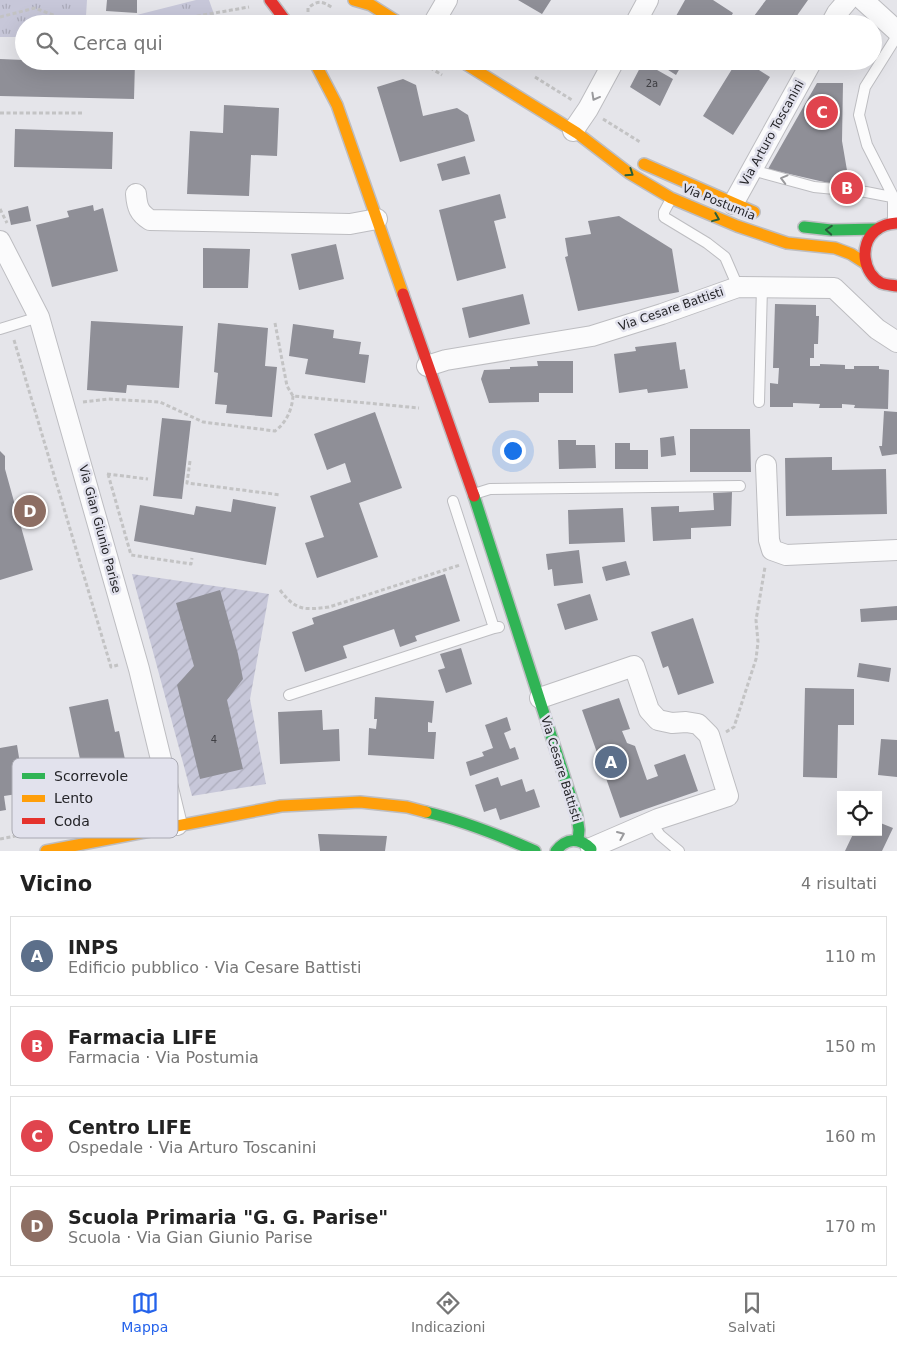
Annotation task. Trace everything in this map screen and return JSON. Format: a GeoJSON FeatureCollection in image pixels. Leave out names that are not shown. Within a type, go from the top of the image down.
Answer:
{"type":"FeatureCollection","features":[{"type":"Feature","properties":{"kind":"street"},"geometry":{"type":"LineString","coordinates":[[270,0],[281,15]]}},
{"type":"Feature","properties":{"kind":"street"},"geometry":{"type":"LineString","coordinates":[[354,0],[369,2],[388,15]]}},
{"type":"Feature","properties":{"kind":"street"},"geometry":{"type":"LineString","coordinates":[[438,15],[447,0]]}},
{"type":"Feature","properties":{"kind":"street"},"geometry":{"type":"LineString","coordinates":[[640,15],[648,0]]}},
{"type":"Feature","properties":{"kind":"street"},"geometry":{"type":"LineString","coordinates":[[836,15],[848,0]]}},
{"type":"Feature","properties":{"kind":"street"},"geometry":{"type":"LineString","coordinates":[[862,0],[879,15]]}},
{"type":"Feature","properties":{"kind":"street"},"geometry":{"type":"LineString","coordinates":[[293,9],[293,15]]}},
{"type":"Feature","properties":{"kind":"street"},"geometry":{"type":"LineString","coordinates":[[882,18],[897,31]]}},
{"type":"Feature","properties":{"kind":"street","name":"Via Cesare Battisti"},"geometry":{"type":"LineString","coordinates":[[319,70],[337,105],[473,494],[540,698],[577,816],[579,830],[587,846]]}},
{"type":"Feature","properties":{"kind":"street","name":"Via Postumia"},"geometry":{"type":"LineString","coordinates":[[475,70],[575,132],[629,173],[671,198],[738,226],[787,243],[835,248],[851,254],[865,263],[869,272],[876,279],[884,284],[897,286]]}},
{"type":"Feature","properties":{"kind":"street"},"geometry":{"type":"LineString","coordinates":[[575,132],[609,70]]}},
{"type":"Feature","properties":{"kind":"street","name":"Via Arturo Toscanini"},"geometry":{"type":"LineString","coordinates":[[733,204],[807,70]]}},
{"type":"Feature","properties":{"kind":"street","name":"Via Postumia"},"geometry":{"type":"LineString","coordinates":[[575,132],[733,204],[764,216]]}},
{"type":"Feature","properties":{"kind":"street"},"geometry":{"type":"LineString","coordinates":[[136,194],[138,208],[142,215],[150,220],[350,224],[377,219]]}},
{"type":"Feature","properties":{"kind":"street"},"geometry":{"type":"LineString","coordinates":[[795,226],[830,230],[878,229],[895,223]]}},
{"type":"Feature","properties":{"kind":"street"},"geometry":{"type":"LineString","coordinates":[[865,263],[864,250],[869,238],[878,229]]}},
{"type":"Feature","properties":{"kind":"street","name":"Via Gian Giunio Parise"},"geometry":{"type":"LineString","coordinates":[[0,241],[39,317],[139,669],[161,758]]}},
{"type":"Feature","properties":{"kind":"street","name":"Via Cesare Battisti"},"geometry":{"type":"LineString","coordinates":[[428,366],[446,360],[592,336],[738,287],[834,288],[877,329],[897,342]]}},
{"type":"Feature","properties":{"kind":"street"},"geometry":{"type":"LineString","coordinates":[[766,465],[769,540],[772,550],[786,555],[897,550]]}},
{"type":"Feature","properties":{"kind":"street","name":"Via Cesare Battisti"},"geometry":{"type":"LineString","coordinates":[[540,698],[634,666],[650,710],[658,720],[672,723],[686,722],[698,724],[710,738],[728,796],[587,846],[571,839],[556,851]]}},
{"type":"Feature","properties":{"kind":"street"},"geometry":{"type":"LineString","coordinates":[[178,825],[281,806],[360,802],[439,814],[486,829],[535,851]]}},
{"type":"Feature","properties":{"kind":"street"},"geometry":{"type":"LineString","coordinates":[[46,851],[112,838]]}},
{"type":"Feature","properties":{"kind":"lane"},"geometry":{"type":"LineString","coordinates":[[882,60],[897,36]]}},
{"type":"Feature","properties":{"kind":"lane"},"geometry":{"type":"LineString","coordinates":[[876,70],[865,87],[859,116],[867,144],[895,197],[895,223]]}},
{"type":"Feature","properties":{"kind":"lane"},"geometry":{"type":"LineString","coordinates":[[752,170],[814,187],[895,197]]}},
{"type":"Feature","properties":{"kind":"lane"},"geometry":{"type":"LineString","coordinates":[[671,198],[664,212],[664,217],[707,243],[725,257],[738,287]]}},
{"type":"Feature","properties":{"kind":"lane"},"geometry":{"type":"LineString","coordinates":[[759,402],[762,287]]}},
{"type":"Feature","properties":{"kind":"lane"},"geometry":{"type":"LineString","coordinates":[[5,328],[39,317]]}},
{"type":"Feature","properties":{"kind":"lane"},"geometry":{"type":"LineString","coordinates":[[473,494],[490,489],[740,486]]}},
{"type":"Feature","properties":{"kind":"lane"},"geometry":{"type":"LineString","coordinates":[[453,501],[494,628]]}},
{"type":"Feature","properties":{"kind":"lane"},"geometry":{"type":"LineString","coordinates":[[289,695],[514,622]]}},
{"type":"Feature","properties":{"kind":"lane"},"geometry":{"type":"LineString","coordinates":[[651,822],[660,835],[679,851]]}},
{"type":"Feature","properties":{"kind":"path"},"geometry":{"type":"LineString","coordinates":[[309,15],[308,8],[313,2],[320,1],[337,10]]}},
{"type":"Feature","properties":{"kind":"path"},"geometry":{"type":"LineString","coordinates":[[202,15],[252,6]]}},
{"type":"Feature","properties":{"kind":"path"},"geometry":{"type":"LineString","coordinates":[[0,17],[35,8],[53,15]]}},
{"type":"Feature","properties":{"kind":"path"},"geometry":{"type":"LineString","coordinates":[[532,76],[647,146]]}},
{"type":"Feature","properties":{"kind":"path"},"geometry":{"type":"LineString","coordinates":[[0,112],[84,113]]}},
{"type":"Feature","properties":{"kind":"path"},"geometry":{"type":"LineString","coordinates":[[80,402],[108,399],[160,402],[202,422],[275,431],[292,410],[293,396],[287,386],[275,323]]}},
{"type":"Feature","properties":{"kind":"path"},"geometry":{"type":"LineString","coordinates":[[5,328],[111,667],[124,664]]}},
{"type":"Feature","properties":{"kind":"path"},"geometry":{"type":"LineString","coordinates":[[293,396],[421,408]]}},
{"type":"Feature","properties":{"kind":"path"},"geometry":{"type":"LineString","coordinates":[[190,461],[186,483],[281,495]]}},
{"type":"Feature","properties":{"kind":"path"},"geometry":{"type":"LineString","coordinates":[[148,479],[108,474],[131,555],[191,564],[192,558]]}},
{"type":"Feature","properties":{"kind":"path"},"geometry":{"type":"LineString","coordinates":[[710,738],[734,727],[751,678],[758,642],[756,620],[760,592],[764,580],[766,560],[772,550]]}},
{"type":"Feature","properties":{"kind":"path"},"geometry":{"type":"LineString","coordinates":[[280,590],[290,603],[301,608],[321,608],[472,561]]}},
{"type":"Feature","properties":{"kind":"green space"},"geometry":{"type":"Polygon","coordinates":[[[0,0],[87,0],[86,15],[15,15],[15,37],[0,37],[0,0]]]}},
{"type":"Feature","properties":{"kind":"green space"},"geometry":{"type":"Polygon","coordinates":[[[196,0],[209,0],[214,15],[137,15],[196,0]]]}},
{"type":"Feature","properties":{"kind":"green space"},"geometry":{"type":"Polygon","coordinates":[[[132,574],[269,594],[250,699],[266,784],[192,796],[132,574]]]}},
{"type":"Feature","properties":{"kind":"building"},"geometry":{"type":"Polygon","coordinates":[[[107,0],[137,0],[137,13],[106,11],[107,0]]]}},
{"type":"Feature","properties":{"kind":"building"},"geometry":{"type":"Polygon","coordinates":[[[518,0],[551,0],[542,14],[518,0]]]}},
{"type":"Feature","properties":{"kind":"building"},"geometry":{"type":"Polygon","coordinates":[[[685,0],[713,0],[733,13],[732,15],[677,15],[685,0]]]}},
{"type":"Feature","properties":{"kind":"building"},"geometry":{"type":"Polygon","coordinates":[[[766,0],[808,0],[797,15],[755,15],[766,0]]]}},
{"type":"Feature","properties":{"kind":"building"},"geometry":{"type":"Polygon","coordinates":[[[0,59],[15,60],[15,70],[135,70],[134,99],[0,96],[0,59]]]}},
{"type":"Feature","properties":{"kind":"building"},"geometry":{"type":"Polygon","coordinates":[[[639,70],[657,70],[673,79],[660,106],[630,87],[639,70]]]}},
{"type":"Feature","properties":{"kind":"building"},"geometry":{"type":"Polygon","coordinates":[[[668,70],[679,70],[676,75],[668,70]]]}},
{"type":"Feature","properties":{"kind":"building"},"geometry":{"type":"Polygon","coordinates":[[[731,70],[759,70],[770,77],[733,135],[703,116],[731,70]]]}},
{"type":"Feature","properties":{"kind":"building"},"geometry":{"type":"Polygon","coordinates":[[[403,79],[416,85],[423,116],[457,108],[468,115],[475,141],[400,162],[377,87],[403,79]]]}},
{"type":"Feature","properties":{"kind":"building"},"geometry":{"type":"Polygon","coordinates":[[[817,83],[843,83],[842,141],[850,188],[768,169],[817,83]]]}},
{"type":"Feature","properties":{"kind":"building"},"geometry":{"type":"Polygon","coordinates":[[[224,105],[279,108],[277,156],[251,155],[249,196],[187,194],[190,131],[223,133],[224,105]]]}},
{"type":"Feature","properties":{"kind":"building"},"geometry":{"type":"Polygon","coordinates":[[[15,129],[113,132],[112,169],[14,167],[15,129]]]}},
{"type":"Feature","properties":{"kind":"building"},"geometry":{"type":"Polygon","coordinates":[[[465,156],[470,174],[442,181],[437,164],[465,156]]]}},
{"type":"Feature","properties":{"kind":"building"},"geometry":{"type":"Polygon","coordinates":[[[500,194],[506,218],[494,221],[506,268],[457,281],[439,210],[500,194]]]}},
{"type":"Feature","properties":{"kind":"building"},"geometry":{"type":"Polygon","coordinates":[[[93,205],[94,211],[103,208],[118,271],[52,287],[36,225],[69,217],[67,211],[93,205]]]}},
{"type":"Feature","properties":{"kind":"building"},"geometry":{"type":"Polygon","coordinates":[[[28,206],[31,221],[11,225],[8,211],[28,206]]]}},
{"type":"Feature","properties":{"kind":"building"},"geometry":{"type":"Polygon","coordinates":[[[619,216],[672,249],[679,292],[578,311],[565,257],[568,256],[565,238],[591,234],[588,221],[619,216]]]}},
{"type":"Feature","properties":{"kind":"building"},"geometry":{"type":"Polygon","coordinates":[[[336,244],[344,279],[299,290],[291,254],[336,244]]]}},
{"type":"Feature","properties":{"kind":"building"},"geometry":{"type":"Polygon","coordinates":[[[203,248],[250,249],[248,288],[203,288],[203,248]]]}},
{"type":"Feature","properties":{"kind":"building"},"geometry":{"type":"Polygon","coordinates":[[[523,294],[530,324],[469,338],[462,308],[523,294]]]}},
{"type":"Feature","properties":{"kind":"building"},"geometry":{"type":"Polygon","coordinates":[[[775,304],[816,305],[816,316],[819,316],[818,344],[814,344],[814,358],[810,358],[810,366],[820,366],[820,364],[845,365],[845,369],[854,369],[854,366],[879,366],[879,369],[889,370],[888,409],[854,408],[855,405],[842,404],[842,408],[819,408],[820,404],[793,403],[793,407],[770,407],[770,383],[778,384],[779,368],[773,368],[775,304]]]}},
{"type":"Feature","properties":{"kind":"building"},"geometry":{"type":"Polygon","coordinates":[[[91,321],[183,326],[179,388],[127,385],[126,393],[87,390],[91,321]]]}},
{"type":"Feature","properties":{"kind":"building"},"geometry":{"type":"Polygon","coordinates":[[[218,323],[268,328],[265,366],[277,367],[272,417],[226,413],[227,405],[215,404],[218,373],[214,372],[218,323]]]}},
{"type":"Feature","properties":{"kind":"building"},"geometry":{"type":"Polygon","coordinates":[[[293,324],[334,330],[333,338],[361,342],[359,354],[369,355],[365,383],[305,374],[308,359],[289,356],[293,324]]]}},
{"type":"Feature","properties":{"kind":"building"},"geometry":{"type":"Polygon","coordinates":[[[676,342],[680,370],[685,369],[688,388],[648,393],[647,389],[619,393],[614,354],[636,351],[635,347],[676,342]]]}},
{"type":"Feature","properties":{"kind":"building"},"geometry":{"type":"Polygon","coordinates":[[[537,361],[573,361],[573,393],[539,393],[539,402],[489,403],[481,379],[484,370],[538,366],[537,361]]]}},
{"type":"Feature","properties":{"kind":"building"},"geometry":{"type":"Polygon","coordinates":[[[884,411],[897,412],[897,454],[882,456],[879,446],[882,446],[884,411]]]}},
{"type":"Feature","properties":{"kind":"building"},"geometry":{"type":"Polygon","coordinates":[[[375,412],[402,488],[359,503],[378,557],[317,578],[305,543],[324,537],[310,496],[351,482],[345,463],[327,470],[314,434],[375,412]]]}},
{"type":"Feature","properties":{"kind":"building"},"geometry":{"type":"Polygon","coordinates":[[[162,418],[191,421],[182,499],[153,496],[162,418]]]}},
{"type":"Feature","properties":{"kind":"building"},"geometry":{"type":"Polygon","coordinates":[[[690,429],[750,429],[751,472],[690,472],[690,429]]]}},
{"type":"Feature","properties":{"kind":"building"},"geometry":{"type":"Polygon","coordinates":[[[674,436],[676,455],[661,457],[660,438],[674,436]]]}},
{"type":"Feature","properties":{"kind":"building"},"geometry":{"type":"Polygon","coordinates":[[[558,440],[576,440],[576,445],[595,445],[596,468],[559,469],[558,440]]]}},
{"type":"Feature","properties":{"kind":"building"},"geometry":{"type":"Polygon","coordinates":[[[615,443],[630,443],[630,450],[648,450],[648,469],[615,469],[615,443]]]}},
{"type":"Feature","properties":{"kind":"building"},"geometry":{"type":"Polygon","coordinates":[[[0,451],[5,456],[5,469],[33,570],[0,580],[0,451]]]}},
{"type":"Feature","properties":{"kind":"building"},"geometry":{"type":"Polygon","coordinates":[[[832,457],[832,470],[886,469],[887,514],[786,516],[785,458],[832,457]]]}},
{"type":"Feature","properties":{"kind":"building"},"geometry":{"type":"Polygon","coordinates":[[[732,492],[731,526],[691,528],[691,539],[653,541],[651,507],[679,506],[679,512],[714,510],[713,493],[732,492]]]}},
{"type":"Feature","properties":{"kind":"building"},"geometry":{"type":"Polygon","coordinates":[[[233,499],[276,507],[266,565],[134,541],[140,505],[194,515],[196,506],[231,512],[233,499]]]}},
{"type":"Feature","properties":{"kind":"building"},"geometry":{"type":"Polygon","coordinates":[[[623,508],[625,542],[569,544],[568,510],[623,508]]]}},
{"type":"Feature","properties":{"kind":"building"},"geometry":{"type":"Polygon","coordinates":[[[579,550],[583,583],[554,586],[552,569],[548,570],[546,554],[579,550]]]}},
{"type":"Feature","properties":{"kind":"building"},"geometry":{"type":"Polygon","coordinates":[[[626,561],[630,575],[606,581],[602,567],[626,561]]]}},
{"type":"Feature","properties":{"kind":"building"},"geometry":{"type":"Polygon","coordinates":[[[445,574],[460,621],[415,636],[417,641],[400,647],[394,629],[343,646],[347,658],[305,672],[292,632],[314,624],[312,618],[445,574]]]}},
{"type":"Feature","properties":{"kind":"building"},"geometry":{"type":"Polygon","coordinates":[[[220,590],[243,679],[227,700],[243,769],[200,779],[177,685],[194,666],[176,603],[220,590]]]}},
{"type":"Feature","properties":{"kind":"building"},"geometry":{"type":"Polygon","coordinates":[[[590,594],[598,620],[565,630],[557,604],[590,594]]]}},
{"type":"Feature","properties":{"kind":"building"},"geometry":{"type":"Polygon","coordinates":[[[897,606],[897,620],[861,622],[860,609],[897,606]]]}},
{"type":"Feature","properties":{"kind":"building"},"geometry":{"type":"Polygon","coordinates":[[[693,618],[714,683],[678,695],[668,666],[663,668],[651,632],[693,618]]]}},
{"type":"Feature","properties":{"kind":"building"},"geometry":{"type":"Polygon","coordinates":[[[461,648],[472,684],[446,693],[438,670],[445,668],[440,654],[461,648]]]}},
{"type":"Feature","properties":{"kind":"building"},"geometry":{"type":"Polygon","coordinates":[[[859,663],[891,668],[889,682],[857,677],[859,663]]]}},
{"type":"Feature","properties":{"kind":"building"},"geometry":{"type":"Polygon","coordinates":[[[805,688],[854,689],[854,725],[838,725],[837,778],[803,777],[805,688]]]}},
{"type":"Feature","properties":{"kind":"building"},"geometry":{"type":"Polygon","coordinates":[[[375,697],[434,701],[432,723],[428,722],[428,732],[436,732],[434,759],[368,755],[369,728],[376,729],[377,719],[374,719],[375,697]]]}},
{"type":"Feature","properties":{"kind":"building"},"geometry":{"type":"Polygon","coordinates":[[[619,698],[630,729],[622,731],[627,743],[635,746],[647,780],[658,776],[654,765],[685,754],[698,791],[620,818],[582,710],[619,698]]]}},
{"type":"Feature","properties":{"kind":"building"},"geometry":{"type":"Polygon","coordinates":[[[108,699],[115,732],[119,731],[125,758],[80,758],[69,707],[108,699]]]}},
{"type":"Feature","properties":{"kind":"building"},"geometry":{"type":"Polygon","coordinates":[[[322,710],[323,730],[339,729],[340,761],[280,764],[278,712],[322,710]]]}},
{"type":"Feature","properties":{"kind":"building"},"geometry":{"type":"Polygon","coordinates":[[[507,717],[511,730],[504,733],[510,749],[515,747],[519,759],[470,776],[466,762],[484,756],[482,752],[493,748],[485,725],[507,717]]]}},
{"type":"Feature","properties":{"kind":"building"},"geometry":{"type":"Polygon","coordinates":[[[881,739],[897,740],[897,777],[878,775],[881,739]]]}},
{"type":"Feature","properties":{"kind":"building"},"geometry":{"type":"Polygon","coordinates":[[[17,745],[19,758],[12,758],[12,795],[4,796],[6,810],[0,811],[0,748],[17,745]]]}},
{"type":"Feature","properties":{"kind":"building"},"geometry":{"type":"Polygon","coordinates":[[[498,777],[501,786],[522,779],[526,792],[534,789],[540,807],[500,820],[496,808],[484,812],[475,785],[498,777]]]}},
{"type":"Feature","properties":{"kind":"building"},"geometry":{"type":"Polygon","coordinates":[[[882,824],[893,828],[882,851],[845,851],[852,836],[882,836],[882,824]]]}},
{"type":"Feature","properties":{"kind":"building"},"geometry":{"type":"Polygon","coordinates":[[[318,834],[387,836],[385,851],[320,851],[318,834]]]}},
{"type":"Feature","properties":{"kind":"traffic: fast"},"geometry":{"type":"LineString","coordinates":[[804,227],[831,230],[878,229]]}},
{"type":"Feature","properties":{"kind":"traffic: fast"},"geometry":{"type":"LineString","coordinates":[[474,496],[577,816],[578,840]]}},
{"type":"Feature","properties":{"kind":"traffic: fast"},"geometry":{"type":"LineString","coordinates":[[426,812],[481,829],[535,851]]}},
{"type":"Feature","properties":{"kind":"traffic: fast"},"geometry":{"type":"LineString","coordinates":[[556,851],[568,841],[582,842],[591,849]]}},
{"type":"Feature","properties":{"kind":"traffic: slow"},"geometry":{"type":"LineString","coordinates":[[354,0],[371,5],[387,15]]}},
{"type":"Feature","properties":{"kind":"traffic: slow"},"geometry":{"type":"LineString","coordinates":[[319,70],[337,105],[403,294]]}},
{"type":"Feature","properties":{"kind":"traffic: slow"},"geometry":{"type":"LineString","coordinates":[[476,70],[577,133],[629,173],[671,198],[737,226],[787,243],[835,248],[851,254],[865,263]]}},
{"type":"Feature","properties":{"kind":"traffic: slow"},"geometry":{"type":"LineString","coordinates":[[644,164],[754,212]]}},
{"type":"Feature","properties":{"kind":"traffic: slow"},"geometry":{"type":"LineString","coordinates":[[178,826],[281,806],[360,802],[407,807],[426,812]]}},
{"type":"Feature","properties":{"kind":"traffic: slow"},"geometry":{"type":"LineString","coordinates":[[46,851],[114,838]]}},
{"type":"Feature","properties":{"kind":"traffic: jam"},"geometry":{"type":"LineString","coordinates":[[270,0],[281,15]]}},
{"type":"Feature","properties":{"kind":"traffic: jam"},"geometry":{"type":"LineString","coordinates":[[897,223],[885,225],[875,231],[870,237],[865,251],[865,258],[870,273],[883,284],[897,286]]}},
{"type":"Feature","properties":{"kind":"traffic: jam"},"geometry":{"type":"LineString","coordinates":[[403,294],[474,496]]}},
{"type":"Feature","properties":{"kind":"place","name":"Centro LIFE"},"geometry":{"type":"Point","coordinates":[822,112]}},
{"type":"Feature","properties":{"kind":"place","name":"Farmacia LIFE"},"geometry":{"type":"Point","coordinates":[847,188]}},
{"type":"Feature","properties":{"kind":"place","name":"Scuola Primaria \"G. G. Parise\""},"geometry":{"type":"Point","coordinates":[30,511]}},
{"type":"Feature","properties":{"kind":"place","name":"INPS"},"geometry":{"type":"Point","coordinates":[611,762]}}]}
